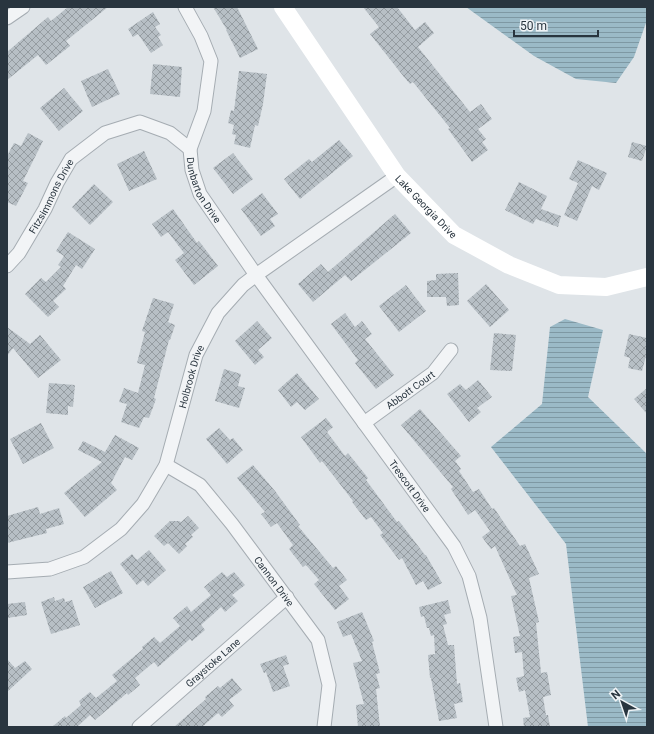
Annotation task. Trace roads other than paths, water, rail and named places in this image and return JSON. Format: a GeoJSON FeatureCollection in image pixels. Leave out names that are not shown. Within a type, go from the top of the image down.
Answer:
{"type":"FeatureCollection","features":[{"type":"Feature","properties":{"kind":"street"},"geometry":{"type":"LineString","coordinates":[[7,18],[23,7]]}},
{"type":"Feature","properties":{"kind":"street","name":"Dunbarton Drive"},"geometry":{"type":"LineString","coordinates":[[185,7],[201,36],[212,61],[204,111],[190,149],[192,170],[200,194],[256,274]]}},
{"type":"Feature","properties":{"kind":"street","name":"Lake Georgia Drive"},"geometry":{"type":"LineString","coordinates":[[284,7],[397,176],[454,235],[516,268],[559,285],[606,287],[647,277]]}},
{"type":"Feature","properties":{"kind":"street","name":"Fitzsimmons Drive"},"geometry":{"type":"LineString","coordinates":[[7,266],[19,253],[45,210],[57,183],[71,159],[105,133],[140,122],[170,132],[190,149]]}},
{"type":"Feature","properties":{"kind":"street","name":"Holbrook Drive"},"geometry":{"type":"LineString","coordinates":[[7,572],[50,569],[84,557],[122,529],[143,504],[166,465],[196,355],[218,313],[243,285],[256,274],[397,176]]}},
{"type":"Feature","properties":{"kind":"street","name":"Trescott Drive"},"geometry":{"type":"LineString","coordinates":[[256,274],[454,546],[469,576],[480,618],[496,727]]}},
{"type":"Feature","properties":{"kind":"street","name":"Abbott Court"},"geometry":{"type":"LineString","coordinates":[[364,423],[433,373],[451,350]]}},
{"type":"Feature","properties":{"kind":"street","name":"Cannon Drive"},"geometry":{"type":"LineString","coordinates":[[166,465],[200,485],[232,524],[318,640],[329,684],[324,727]]}},
{"type":"Feature","properties":{"kind":"street","name":"Graystoke Lane"},"geometry":{"type":"LineString","coordinates":[[139,727],[287,598]]}},
{"type":"Feature","properties":{"kind":"water"},"geometry":{"type":"Polygon","coordinates":[[[466,7],[647,7],[647,20],[634,57],[616,83],[576,79],[534,56],[466,7]]]}},
{"type":"Feature","properties":{"kind":"water"},"geometry":{"type":"Polygon","coordinates":[[[565,319],[603,330],[588,397],[647,454],[647,727],[588,727],[566,544],[491,447],[542,404],[550,327],[565,319]]]}}]}
